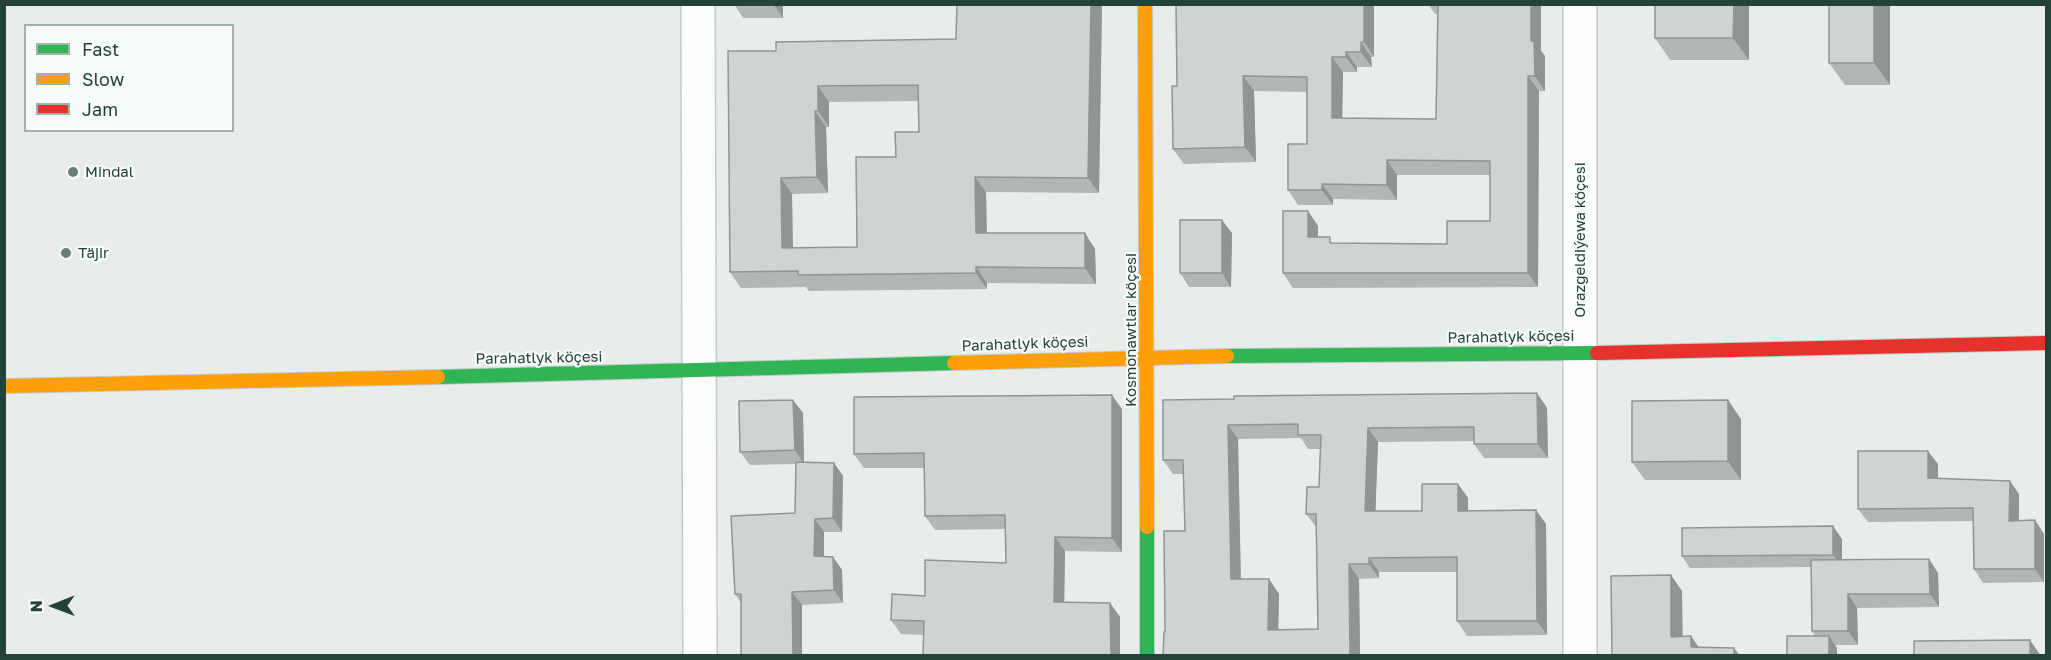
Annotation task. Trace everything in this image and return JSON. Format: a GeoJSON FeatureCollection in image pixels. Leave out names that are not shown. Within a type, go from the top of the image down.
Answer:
{"type":"FeatureCollection","features":[{"type":"Feature","properties":{"kind":"street"},"geometry":{"type":"LineString","coordinates":[[698,4],[700,656]]}},
{"type":"Feature","properties":{"kind":"street","name":"Kosmonawtlar köçesi"},"geometry":{"type":"LineString","coordinates":[[1145,4],[1148,357],[1147,656]]}},
{"type":"Feature","properties":{"kind":"street","name":"Orazgeldiýewa köçesi"},"geometry":{"type":"LineString","coordinates":[[1580,4],[1580,656]]}},
{"type":"Feature","properties":{"kind":"street","name":"Parahatlyk köçesi"},"geometry":{"type":"LineString","coordinates":[[4,386],[699,371],[1148,357],[1579,353],[2046,343]]}},
{"type":"Feature","properties":{"kind":"building"},"geometry":{"type":"Polygon","coordinates":[[[957,4],[1091,4],[1088,178],[975,177],[976,233],[1085,233],[1085,268],[976,267],[976,273],[798,275],[798,271],[730,272],[728,51],[776,51],[776,42],[956,39],[957,4]],[[918,85],[818,86],[818,111],[815,111],[817,177],[781,178],[782,248],[857,247],[856,157],[896,157],[895,132],[919,132],[918,85]]]}},
{"type":"Feature","properties":{"kind":"building"},"geometry":{"type":"Polygon","coordinates":[[[1176,4],[1364,4],[1364,42],[1361,42],[1361,52],[1346,52],[1346,57],[1332,57],[1332,118],[1436,119],[1438,4],[1531,4],[1531,41],[1534,41],[1535,76],[1528,76],[1528,273],[1283,273],[1283,211],[1308,211],[1308,237],[1330,237],[1330,243],[1447,244],[1447,221],[1490,221],[1490,161],[1387,160],[1387,185],[1322,184],[1322,190],[1288,190],[1288,144],[1307,144],[1307,77],[1243,76],[1245,147],[1173,149],[1172,86],[1177,86],[1176,4]]]}},
{"type":"Feature","properties":{"kind":"building"},"geometry":{"type":"Polygon","coordinates":[[[1655,4],[1734,4],[1733,38],[1655,38],[1655,4]]]}},
{"type":"Feature","properties":{"kind":"building"},"geometry":{"type":"Polygon","coordinates":[[[1829,4],[1874,4],[1874,63],[1829,63],[1829,4]]]}},
{"type":"Feature","properties":{"kind":"building"},"geometry":{"type":"Polygon","coordinates":[[[1180,220],[1222,220],[1222,273],[1180,273],[1180,220]]]}},
{"type":"Feature","properties":{"kind":"building"},"geometry":{"type":"Polygon","coordinates":[[[1537,393],[1538,444],[1474,444],[1474,427],[1368,428],[1365,511],[1422,511],[1422,484],[1458,484],[1458,511],[1536,510],[1537,621],[1457,621],[1457,557],[1369,558],[1369,564],[1349,564],[1350,656],[1163,656],[1165,632],[1164,531],[1185,531],[1183,460],[1163,460],[1163,400],[1234,399],[1234,396],[1537,393]],[[1298,424],[1228,425],[1231,579],[1269,579],[1268,630],[1318,629],[1316,514],[1306,514],[1307,487],[1319,487],[1321,435],[1298,435],[1298,424]]]}},
{"type":"Feature","properties":{"kind":"building"},"geometry":{"type":"Polygon","coordinates":[[[1112,395],[1112,538],[1055,537],[1054,602],[1110,603],[1111,656],[923,656],[924,621],[891,620],[892,594],[925,596],[925,560],[1006,563],[1005,515],[925,516],[924,453],[854,454],[854,397],[1112,395]]]}},
{"type":"Feature","properties":{"kind":"building"},"geometry":{"type":"Polygon","coordinates":[[[793,400],[795,450],[740,452],[739,401],[793,400]]]}},
{"type":"Feature","properties":{"kind":"building"},"geometry":{"type":"Polygon","coordinates":[[[1728,400],[1728,461],[1632,462],[1632,401],[1728,400]]]}},
{"type":"Feature","properties":{"kind":"building"},"geometry":{"type":"Polygon","coordinates":[[[1858,451],[1928,451],[1928,478],[2010,481],[2009,521],[2035,520],[2035,569],[1974,569],[1973,508],[1858,509],[1858,451]]]}},
{"type":"Feature","properties":{"kind":"building"},"geometry":{"type":"Polygon","coordinates":[[[796,462],[834,463],[833,518],[815,519],[814,556],[833,557],[834,590],[792,592],[793,656],[741,656],[741,594],[735,594],[731,516],[795,513],[796,462]]]}},
{"type":"Feature","properties":{"kind":"building"},"geometry":{"type":"Polygon","coordinates":[[[1833,526],[1833,555],[1682,556],[1682,528],[1833,526]]]}},
{"type":"Feature","properties":{"kind":"building"},"geometry":{"type":"Polygon","coordinates":[[[1929,559],[1930,594],[1848,594],[1848,631],[1812,631],[1811,560],[1929,559]]]}},
{"type":"Feature","properties":{"kind":"building"},"geometry":{"type":"Polygon","coordinates":[[[1671,575],[1671,637],[1691,636],[1691,647],[1734,648],[1734,656],[1612,656],[1611,576],[1671,575]]]}},
{"type":"Feature","properties":{"kind":"building"},"geometry":{"type":"Polygon","coordinates":[[[1787,636],[1829,636],[1829,656],[1787,656],[1787,636]]]}},
{"type":"Feature","properties":{"kind":"building"},"geometry":{"type":"Polygon","coordinates":[[[2030,640],[2030,656],[1914,656],[1914,641],[2030,640]]]}},
{"type":"Feature","properties":{"kind":"traffic: fast"},"geometry":{"type":"LineString","coordinates":[[1227,356],[1597,353]]}},
{"type":"Feature","properties":{"kind":"traffic: fast"},"geometry":{"type":"LineString","coordinates":[[438,377],[954,363]]}},
{"type":"Feature","properties":{"kind":"traffic: fast"},"geometry":{"type":"LineString","coordinates":[[1147,527],[1147,656]]}},
{"type":"Feature","properties":{"kind":"traffic: slow"},"geometry":{"type":"LineString","coordinates":[[1145,4],[1147,527]]}},
{"type":"Feature","properties":{"kind":"traffic: slow"},"geometry":{"type":"LineString","coordinates":[[954,363],[1227,356]]}},
{"type":"Feature","properties":{"kind":"traffic: slow"},"geometry":{"type":"LineString","coordinates":[[4,386],[438,377]]}},
{"type":"Feature","properties":{"kind":"traffic: jam"},"geometry":{"type":"LineString","coordinates":[[1597,353],[2046,343]]}},
{"type":"Feature","properties":{"kind":"place","name":"Mindal"},"geometry":{"type":"Point","coordinates":[73,172]}},
{"type":"Feature","properties":{"kind":"place","name":"Täjir"},"geometry":{"type":"Point","coordinates":[66,253]}}]}
